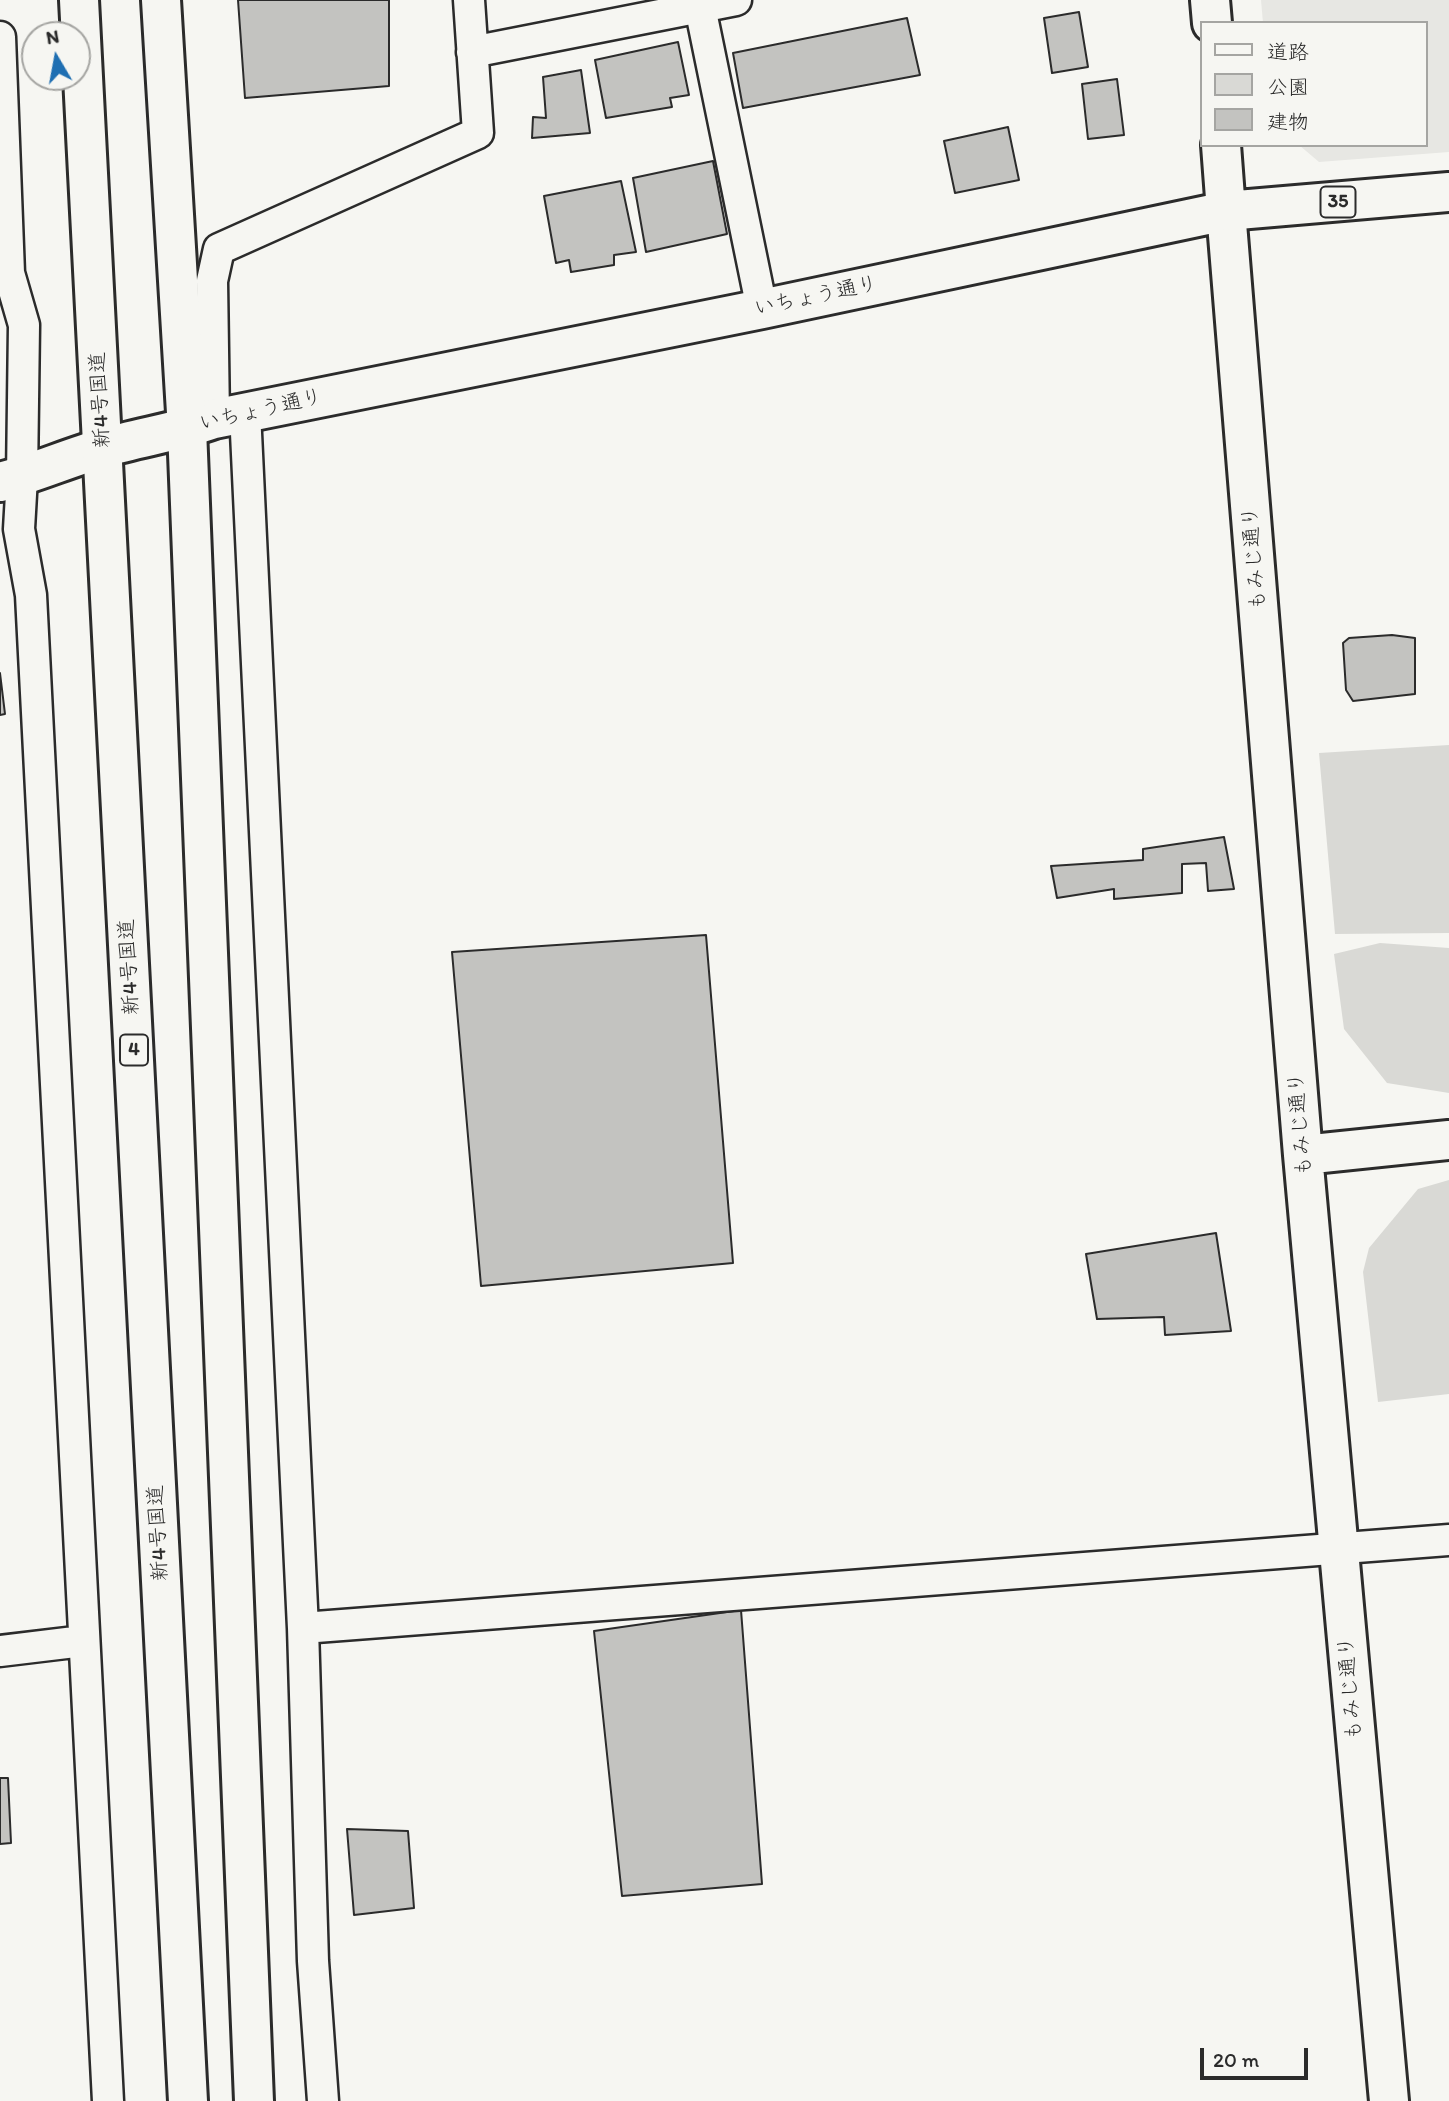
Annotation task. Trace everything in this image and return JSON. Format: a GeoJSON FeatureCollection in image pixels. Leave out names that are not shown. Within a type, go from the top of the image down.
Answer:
{"type":"FeatureCollection","features":[{"type":"Feature","properties":{"kind":"main road","name":"新4号国道"},"geometry":{"type":"LineString","coordinates":[[79,0],[188,2101]]}},
{"type":"Feature","properties":{"kind":"main road"},"geometry":{"type":"LineString","coordinates":[[161,0],[215,420],[254,2101]]}},
{"type":"Feature","properties":{"kind":"main road"},"geometry":{"type":"LineString","coordinates":[[1210,0],[1212,21]]}},
{"type":"Feature","properties":{"kind":"main road","name":"もみじ通り"},"geometry":{"type":"LineString","coordinates":[[1221,147],[1303,1155],[1390,2101]]}},
{"type":"Feature","properties":{"kind":"main road","name":"いちょう通り"},"geometry":{"type":"LineString","coordinates":[[11,480],[103,448],[215,420],[1226,211],[1449,192]]}},
{"type":"Feature","properties":{"kind":"main road"},"geometry":{"type":"LineString","coordinates":[[1303,1155],[1449,1140]]}},
{"type":"Feature","properties":{"kind":"street"},"geometry":{"type":"LineString","coordinates":[[323,2101],[313,1961],[303,1628],[215,420],[212,281],[219,249],[478,133],[469,0]]}},
{"type":"Feature","properties":{"kind":"street"},"geometry":{"type":"LineString","coordinates":[[472,52],[736,0]]}},
{"type":"Feature","properties":{"kind":"street"},"geometry":{"type":"LineString","coordinates":[[700,8],[762,309]]}},
{"type":"Feature","properties":{"kind":"street"},"geometry":{"type":"LineString","coordinates":[[0,37],[9,273],[24,325],[11,480],[31,595],[108,2101]]}},
{"type":"Feature","properties":{"kind":"street"},"geometry":{"type":"LineString","coordinates":[[303,1628],[1449,1540]]}},
{"type":"Feature","properties":{"kind":"street"},"geometry":{"type":"LineString","coordinates":[[0,1651],[83,1642]]}},
{"type":"Feature","properties":{"kind":"shaded area"},"geometry":{"type":"Polygon","coordinates":[[[1261,0],[1449,0],[1449,152],[1319,162],[1301,147],[1428,147],[1428,21],[1263,21],[1261,0]]]}},
{"type":"Feature","properties":{"kind":"green space"},"geometry":{"type":"Polygon","coordinates":[[[1449,745],[1449,933],[1335,934],[1319,753],[1449,745]]]}},
{"type":"Feature","properties":{"kind":"green space"},"geometry":{"type":"Polygon","coordinates":[[[1380,943],[1449,948],[1449,1093],[1387,1083],[1344,1029],[1334,954],[1380,943]]]}},
{"type":"Feature","properties":{"kind":"green space"},"geometry":{"type":"Polygon","coordinates":[[[1449,1180],[1449,1394],[1378,1402],[1363,1272],[1369,1248],[1418,1189],[1449,1180]]]}},
{"type":"Feature","properties":{"kind":"building"},"geometry":{"type":"Polygon","coordinates":[[[238,0],[389,0],[389,86],[245,98],[238,0]]]}},
{"type":"Feature","properties":{"kind":"building"},"geometry":{"type":"Polygon","coordinates":[[[1079,12],[1088,67],[1052,73],[1044,18],[1079,12]]]}},
{"type":"Feature","properties":{"kind":"building"},"geometry":{"type":"Polygon","coordinates":[[[907,18],[920,75],[743,108],[733,53],[907,18]]]}},
{"type":"Feature","properties":{"kind":"building"},"geometry":{"type":"Polygon","coordinates":[[[678,42],[689,95],[670,98],[672,107],[606,118],[595,60],[678,42]]]}},
{"type":"Feature","properties":{"kind":"building"},"geometry":{"type":"Polygon","coordinates":[[[581,70],[590,133],[532,138],[533,117],[546,118],[543,77],[581,70]]]}},
{"type":"Feature","properties":{"kind":"building"},"geometry":{"type":"Polygon","coordinates":[[[1117,79],[1124,135],[1088,139],[1082,84],[1117,79]]]}},
{"type":"Feature","properties":{"kind":"building"},"geometry":{"type":"Polygon","coordinates":[[[1008,127],[1019,180],[955,193],[944,141],[1008,127]]]}},
{"type":"Feature","properties":{"kind":"building"},"geometry":{"type":"Polygon","coordinates":[[[713,161],[727,234],[646,252],[633,178],[713,161]]]}},
{"type":"Feature","properties":{"kind":"building"},"geometry":{"type":"Polygon","coordinates":[[[621,181],[636,252],[614,255],[614,265],[571,272],[569,260],[556,263],[544,196],[621,181]]]}},
{"type":"Feature","properties":{"kind":"building"},"geometry":{"type":"Polygon","coordinates":[[[1392,635],[1415,638],[1415,694],[1353,701],[1346,690],[1343,643],[1349,638],[1392,635]]]}},
{"type":"Feature","properties":{"kind":"building"},"geometry":{"type":"Polygon","coordinates":[[[0,673],[5,714],[0,715],[0,673]]]}},
{"type":"Feature","properties":{"kind":"building"},"geometry":{"type":"Polygon","coordinates":[[[1224,837],[1234,889],[1208,891],[1206,863],[1182,864],[1182,893],[1114,899],[1114,889],[1057,898],[1051,866],[1143,860],[1143,849],[1224,837]]]}},
{"type":"Feature","properties":{"kind":"building"},"geometry":{"type":"Polygon","coordinates":[[[706,935],[733,1263],[481,1286],[452,952],[706,935]]]}},
{"type":"Feature","properties":{"kind":"building"},"geometry":{"type":"Polygon","coordinates":[[[1216,1233],[1231,1331],[1165,1335],[1164,1317],[1097,1319],[1086,1254],[1216,1233]]]}},
{"type":"Feature","properties":{"kind":"building"},"geometry":{"type":"Polygon","coordinates":[[[741,1610],[762,1884],[622,1896],[594,1631],[741,1610]]]}},
{"type":"Feature","properties":{"kind":"building"},"geometry":{"type":"Polygon","coordinates":[[[0,1778],[8,1778],[11,1843],[0,1844],[0,1778]]]}},
{"type":"Feature","properties":{"kind":"building"},"geometry":{"type":"Polygon","coordinates":[[[347,1829],[408,1831],[414,1908],[354,1915],[347,1829]]]}}]}
